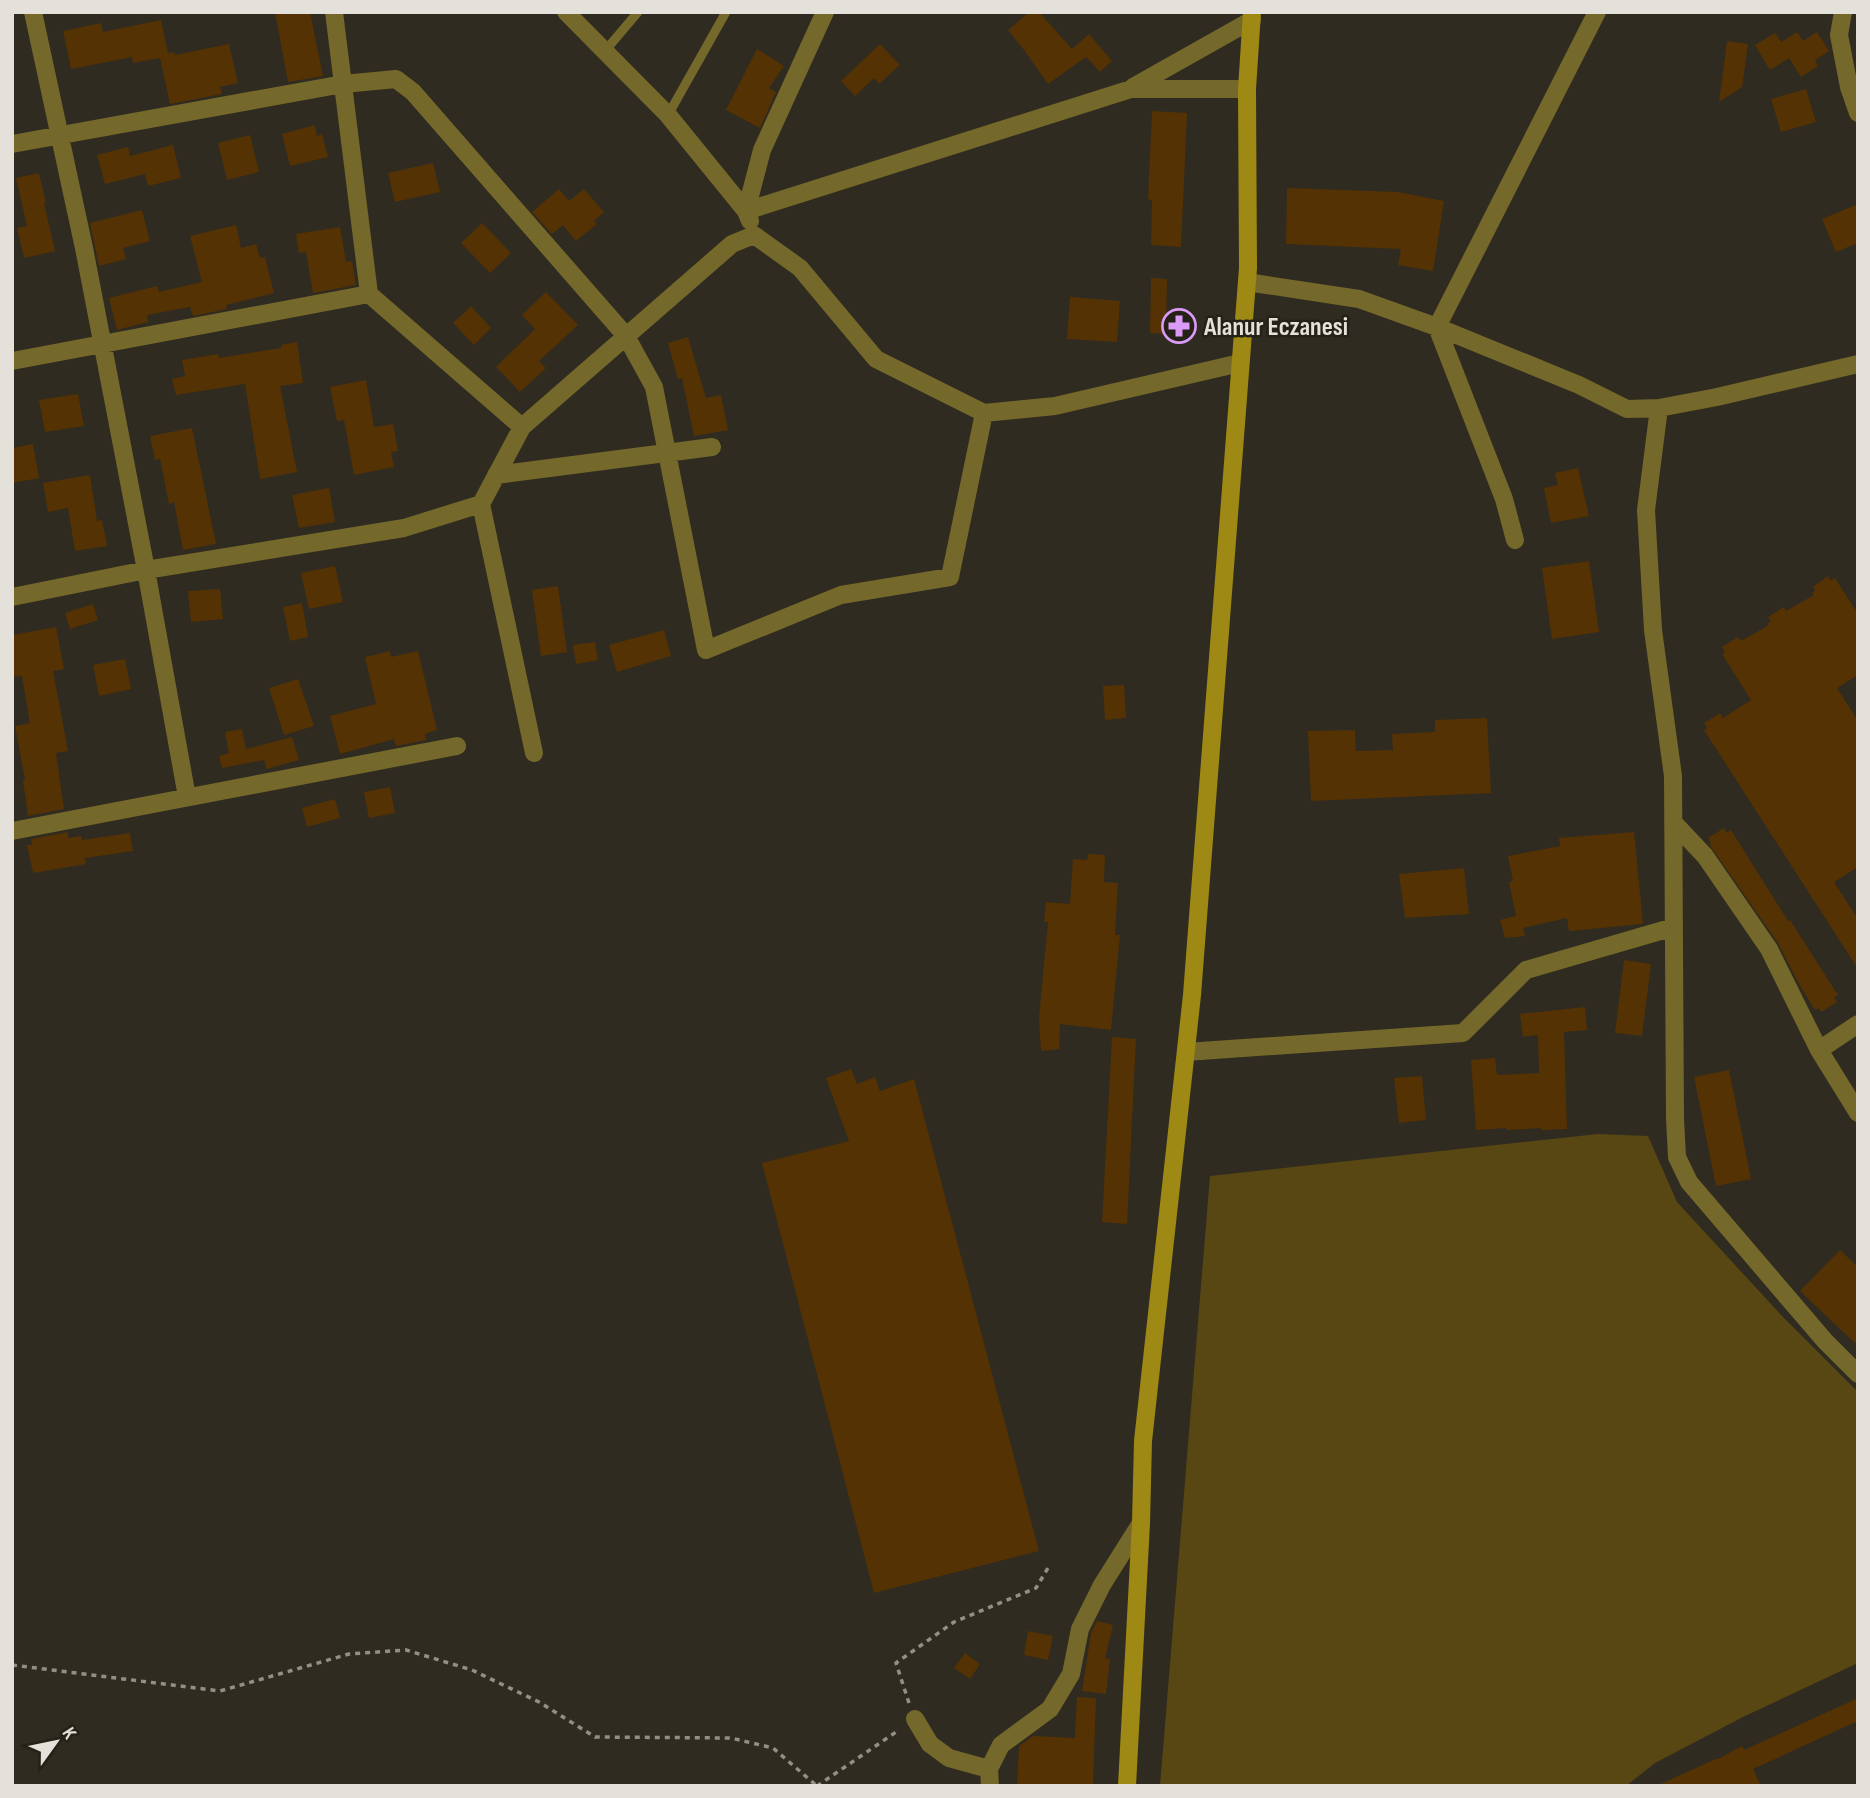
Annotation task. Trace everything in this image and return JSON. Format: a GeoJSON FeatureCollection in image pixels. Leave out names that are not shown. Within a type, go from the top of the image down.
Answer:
{"type":"FeatureCollection","features":[{"type":"Feature","properties":{"kind":"main road"},"geometry":{"type":"LineString","coordinates":[[1127,1786],[1143,1441],[1192,995],[1247,282],[1247,89],[1252,16]]}},
{"type":"Feature","properties":{"kind":"street"},"geometry":{"type":"LineString","coordinates":[[33,12],[103,344],[187,797]]}},
{"type":"Feature","properties":{"kind":"street"},"geometry":{"type":"LineString","coordinates":[[334,12],[369,294],[522,427]]}},
{"type":"Feature","properties":{"kind":"street"},"geometry":{"type":"LineString","coordinates":[[566,12],[668,115],[746,211],[754,234],[800,268],[876,359],[984,413],[1055,406],[1240,363]]}},
{"type":"Feature","properties":{"kind":"street"},"geometry":{"type":"LineString","coordinates":[[746,211],[762,150],[825,12]]}},
{"type":"Feature","properties":{"kind":"street"},"geometry":{"type":"LineString","coordinates":[[1515,540],[1504,499],[1437,327],[1597,12]]}},
{"type":"Feature","properties":{"kind":"street"},"geometry":{"type":"LineString","coordinates":[[1843,12],[1839,35],[1849,87],[1858,113]]}},
{"type":"Feature","properties":{"kind":"street"},"geometry":{"type":"LineString","coordinates":[[746,211],[1130,89],[1252,16]]}},
{"type":"Feature","properties":{"kind":"street"},"geometry":{"type":"LineString","coordinates":[[12,144],[343,84],[396,79],[413,92],[626,336],[654,387],[706,650],[841,595],[950,577],[984,413]]}},
{"type":"Feature","properties":{"kind":"street"},"geometry":{"type":"LineString","coordinates":[[1130,89],[1247,89]]}},
{"type":"Feature","properties":{"kind":"street"},"geometry":{"type":"LineString","coordinates":[[534,752],[481,504],[522,427],[732,244],[754,234]]}},
{"type":"Feature","properties":{"kind":"street"},"geometry":{"type":"LineString","coordinates":[[1247,282],[1359,299],[1437,327],[1579,385],[1627,409],[1659,408],[1717,397],[1858,364]]}},
{"type":"Feature","properties":{"kind":"street"},"geometry":{"type":"LineString","coordinates":[[12,361],[369,294]]}},
{"type":"Feature","properties":{"kind":"street"},"geometry":{"type":"LineString","coordinates":[[1659,408],[1646,510],[1653,630],[1673,776],[1677,1157],[1689,1182],[1825,1341],[1858,1374]]}},
{"type":"Feature","properties":{"kind":"street"},"geometry":{"type":"LineString","coordinates":[[496,475],[712,447]]}},
{"type":"Feature","properties":{"kind":"street"},"geometry":{"type":"LineString","coordinates":[[12,597],[146,570],[404,528],[481,504]]}},
{"type":"Feature","properties":{"kind":"street"},"geometry":{"type":"LineString","coordinates":[[12,831],[457,746]]}},
{"type":"Feature","properties":{"kind":"street"},"geometry":{"type":"LineString","coordinates":[[1673,822],[1705,856],[1769,949],[1819,1050],[1858,1113]]}},
{"type":"Feature","properties":{"kind":"street"},"geometry":{"type":"LineString","coordinates":[[1186,1052],[1463,1033],[1526,970],[1674,927]]}},
{"type":"Feature","properties":{"kind":"street"},"geometry":{"type":"LineString","coordinates":[[1819,1050],[1858,1024]]}},
{"type":"Feature","properties":{"kind":"street"},"geometry":{"type":"LineString","coordinates":[[915,1719],[930,1744],[949,1758],[989,1777],[1002,1745],[1050,1709],[1071,1674],[1080,1629],[1102,1585],[1141,1524]]}},
{"type":"Feature","properties":{"kind":"lane"},"geometry":{"type":"LineString","coordinates":[[605,51],[638,12]]}},
{"type":"Feature","properties":{"kind":"lane"},"geometry":{"type":"LineString","coordinates":[[668,115],[726,12]]}},
{"type":"Feature","properties":{"kind":"path"},"geometry":{"type":"LineString","coordinates":[[12,1665],[220,1691],[349,1654],[406,1650],[472,1670],[539,1702],[595,1737],[730,1738],[773,1748],[817,1786],[915,1719],[896,1663],[954,1622],[1035,1588],[1048,1568]]}},
{"type":"Feature","properties":{"kind":"shaded area"},"geometry":{"type":"Polygon","coordinates":[[[1598,1134],[1648,1136],[1677,1202],[1782,1316],[1858,1392],[1858,1663],[1743,1717],[1655,1763],[1626,1786],[1160,1786],[1210,1176],[1598,1134]]]}},
{"type":"Feature","properties":{"kind":"building"},"geometry":{"type":"Polygon","coordinates":[[[275,12],[310,12],[323,76],[288,82],[275,12]]]}},
{"type":"Feature","properties":{"kind":"building"},"geometry":{"type":"Polygon","coordinates":[[[1029,12],[1039,12],[1072,49],[1089,34],[1112,61],[1100,72],[1086,57],[1048,84],[1008,30],[1029,12]]]}},
{"type":"Feature","properties":{"kind":"building"},"geometry":{"type":"Polygon","coordinates":[[[161,20],[168,53],[174,52],[175,55],[229,44],[238,83],[220,87],[222,94],[170,104],[160,58],[133,63],[132,57],[71,69],[63,31],[101,23],[103,32],[161,20]]]}},
{"type":"Feature","properties":{"kind":"building"},"geometry":{"type":"Polygon","coordinates":[[[1797,32],[1803,41],[1817,32],[1829,51],[1815,60],[1818,66],[1801,77],[1789,58],[1770,70],[1755,45],[1775,33],[1781,42],[1797,32]]]}},
{"type":"Feature","properties":{"kind":"building"},"geometry":{"type":"Polygon","coordinates":[[[1727,41],[1748,44],[1742,87],[1719,102],[1727,41]]]}},
{"type":"Feature","properties":{"kind":"building"},"geometry":{"type":"Polygon","coordinates":[[[880,44],[900,65],[879,84],[874,78],[855,96],[841,81],[880,44]]]}},
{"type":"Feature","properties":{"kind":"building"},"geometry":{"type":"Polygon","coordinates":[[[757,49],[784,66],[769,88],[776,92],[760,128],[726,110],[757,49]]]}},
{"type":"Feature","properties":{"kind":"building"},"geometry":{"type":"Polygon","coordinates":[[[1806,89],[1816,122],[1781,132],[1771,99],[1806,89]]]}},
{"type":"Feature","properties":{"kind":"building"},"geometry":{"type":"Polygon","coordinates":[[[1152,111],[1187,113],[1181,247],[1151,245],[1152,200],[1148,199],[1152,111]]]}},
{"type":"Feature","properties":{"kind":"building"},"geometry":{"type":"Polygon","coordinates":[[[315,125],[317,136],[322,134],[328,157],[290,166],[282,134],[315,125]]]}},
{"type":"Feature","properties":{"kind":"building"},"geometry":{"type":"Polygon","coordinates":[[[250,135],[259,172],[227,180],[218,143],[250,135]]]}},
{"type":"Feature","properties":{"kind":"building"},"geometry":{"type":"Polygon","coordinates":[[[173,145],[181,178],[148,186],[145,174],[105,184],[97,155],[128,147],[130,156],[173,145]]]}},
{"type":"Feature","properties":{"kind":"building"},"geometry":{"type":"Polygon","coordinates":[[[433,163],[440,192],[395,202],[388,173],[433,163]]]}},
{"type":"Feature","properties":{"kind":"building"},"geometry":{"type":"Polygon","coordinates":[[[39,173],[55,251],[24,258],[17,228],[27,226],[16,178],[39,173]]]}},
{"type":"Feature","properties":{"kind":"building"},"geometry":{"type":"Polygon","coordinates":[[[1287,188],[1398,192],[1444,201],[1433,271],[1398,265],[1401,249],[1286,244],[1287,188]]]}},
{"type":"Feature","properties":{"kind":"building"},"geometry":{"type":"Polygon","coordinates":[[[559,189],[569,201],[584,189],[604,212],[594,221],[597,224],[576,241],[563,225],[552,234],[532,212],[559,189]]]}},
{"type":"Feature","properties":{"kind":"building"},"geometry":{"type":"Polygon","coordinates":[[[1858,204],[1858,243],[1836,252],[1822,219],[1858,204]]]}},
{"type":"Feature","properties":{"kind":"building"},"geometry":{"type":"Polygon","coordinates":[[[142,210],[150,241],[123,248],[126,259],[99,266],[90,223],[142,210]]]}},
{"type":"Feature","properties":{"kind":"building"},"geometry":{"type":"Polygon","coordinates":[[[482,223],[511,253],[490,273],[461,243],[482,223]]]}},
{"type":"Feature","properties":{"kind":"building"},"geometry":{"type":"Polygon","coordinates":[[[236,225],[241,248],[256,244],[260,258],[265,257],[274,293],[226,305],[227,309],[193,316],[190,307],[147,315],[148,322],[117,330],[109,298],[157,286],[159,292],[202,282],[190,236],[236,225]]]}},
{"type":"Feature","properties":{"kind":"building"},"geometry":{"type":"Polygon","coordinates":[[[340,227],[346,262],[352,261],[356,285],[313,293],[306,252],[299,253],[296,234],[340,227]]]}},
{"type":"Feature","properties":{"kind":"building"},"geometry":{"type":"Polygon","coordinates":[[[1151,278],[1167,279],[1166,334],[1150,333],[1151,278]]]}},
{"type":"Feature","properties":{"kind":"building"},"geometry":{"type":"Polygon","coordinates":[[[546,292],[578,325],[539,361],[546,368],[520,392],[496,367],[535,329],[522,315],[546,292]]]}},
{"type":"Feature","properties":{"kind":"building"},"geometry":{"type":"Polygon","coordinates":[[[1070,297],[1120,301],[1117,342],[1067,339],[1070,297]]]}},
{"type":"Feature","properties":{"kind":"building"},"geometry":{"type":"Polygon","coordinates":[[[471,306],[491,328],[474,345],[453,323],[471,306]]]}},
{"type":"Feature","properties":{"kind":"building"},"geometry":{"type":"Polygon","coordinates":[[[688,337],[706,398],[721,395],[728,430],[694,436],[682,378],[678,379],[668,343],[688,337]]]}},
{"type":"Feature","properties":{"kind":"building"},"geometry":{"type":"Polygon","coordinates":[[[297,342],[303,383],[280,386],[297,472],[260,479],[245,384],[176,395],[172,379],[185,376],[182,360],[218,354],[219,358],[281,348],[281,345],[297,342]]]}},
{"type":"Feature","properties":{"kind":"building"},"geometry":{"type":"Polygon","coordinates":[[[366,380],[374,427],[393,424],[398,451],[391,452],[394,467],[354,475],[344,420],[337,421],[330,387],[366,380]]]}},
{"type":"Feature","properties":{"kind":"building"},"geometry":{"type":"Polygon","coordinates":[[[78,394],[84,426],[45,432],[39,400],[78,394]]]}},
{"type":"Feature","properties":{"kind":"building"},"geometry":{"type":"Polygon","coordinates":[[[192,428],[216,544],[183,550],[174,502],[169,504],[160,459],[155,460],[150,436],[192,428]]]}},
{"type":"Feature","properties":{"kind":"building"},"geometry":{"type":"Polygon","coordinates":[[[33,444],[39,478],[12,483],[12,448],[33,444]]]}},
{"type":"Feature","properties":{"kind":"building"},"geometry":{"type":"Polygon","coordinates":[[[1578,468],[1589,516],[1551,523],[1544,488],[1558,485],[1555,473],[1578,468]]]}},
{"type":"Feature","properties":{"kind":"building"},"geometry":{"type":"Polygon","coordinates":[[[90,475],[97,521],[102,520],[107,546],[75,551],[68,508],[48,512],[43,483],[90,475]]]}},
{"type":"Feature","properties":{"kind":"building"},"geometry":{"type":"Polygon","coordinates":[[[329,488],[335,522],[299,528],[292,495],[329,488]]]}},
{"type":"Feature","properties":{"kind":"building"},"geometry":{"type":"Polygon","coordinates":[[[1589,561],[1599,632],[1552,639],[1542,568],[1589,561]]]}},
{"type":"Feature","properties":{"kind":"building"},"geometry":{"type":"Polygon","coordinates":[[[335,566],[343,602],[309,609],[301,573],[335,566]]]}},
{"type":"Feature","properties":{"kind":"building"},"geometry":{"type":"Polygon","coordinates":[[[1828,576],[1831,581],[1835,578],[1858,614],[1858,675],[1837,688],[1858,721],[1858,867],[1834,882],[1858,919],[1858,969],[1704,730],[1707,728],[1704,723],[1720,713],[1723,718],[1751,700],[1722,654],[1725,652],[1722,647],[1738,637],[1741,641],[1769,625],[1767,623],[1771,621],[1768,617],[1784,607],[1786,611],[1814,595],[1813,587],[1828,576]]]}},
{"type":"Feature","properties":{"kind":"building"},"geometry":{"type":"Polygon","coordinates":[[[558,586],[567,652],[541,656],[532,590],[558,586]]]}},
{"type":"Feature","properties":{"kind":"building"},"geometry":{"type":"Polygon","coordinates":[[[220,589],[223,619],[191,622],[188,591],[220,589]]]}},
{"type":"Feature","properties":{"kind":"building"},"geometry":{"type":"Polygon","coordinates":[[[302,603],[308,637],[290,641],[283,607],[302,603]]]}},
{"type":"Feature","properties":{"kind":"building"},"geometry":{"type":"Polygon","coordinates":[[[93,604],[98,620],[70,629],[65,613],[93,604]]]}},
{"type":"Feature","properties":{"kind":"building"},"geometry":{"type":"Polygon","coordinates":[[[56,627],[64,669],[53,671],[68,751],[56,753],[64,809],[28,816],[25,779],[15,726],[30,723],[22,676],[12,677],[12,635],[56,627]]]}},
{"type":"Feature","properties":{"kind":"building"},"geometry":{"type":"Polygon","coordinates":[[[664,630],[671,656],[617,672],[609,645],[664,630]]]}},
{"type":"Feature","properties":{"kind":"building"},"geometry":{"type":"Polygon","coordinates":[[[595,642],[598,660],[576,664],[573,645],[595,642]]]}},
{"type":"Feature","properties":{"kind":"building"},"geometry":{"type":"Polygon","coordinates":[[[390,651],[391,657],[418,651],[437,730],[425,734],[426,740],[396,746],[394,739],[340,754],[330,716],[376,704],[365,657],[390,651]]]}},
{"type":"Feature","properties":{"kind":"building"},"geometry":{"type":"Polygon","coordinates":[[[125,659],[131,689],[99,696],[93,665],[125,659]]]}},
{"type":"Feature","properties":{"kind":"building"},"geometry":{"type":"Polygon","coordinates":[[[298,679],[314,726],[284,735],[269,688],[298,679]]]}},
{"type":"Feature","properties":{"kind":"building"},"geometry":{"type":"Polygon","coordinates":[[[1124,685],[1126,718],[1105,720],[1103,686],[1124,685]]]}},
{"type":"Feature","properties":{"kind":"building"},"geometry":{"type":"Polygon","coordinates":[[[1487,718],[1491,793],[1311,801],[1308,731],[1355,730],[1356,751],[1393,750],[1392,734],[1435,732],[1435,720],[1487,718]]]}},
{"type":"Feature","properties":{"kind":"building"},"geometry":{"type":"Polygon","coordinates":[[[242,729],[246,749],[292,737],[299,760],[267,769],[264,760],[222,768],[219,756],[229,753],[225,732],[242,729]]]}},
{"type":"Feature","properties":{"kind":"building"},"geometry":{"type":"Polygon","coordinates":[[[390,787],[395,813],[369,818],[364,792],[390,787]]]}},
{"type":"Feature","properties":{"kind":"building"},"geometry":{"type":"Polygon","coordinates":[[[335,799],[340,818],[307,827],[302,808],[335,799]]]}},
{"type":"Feature","properties":{"kind":"building"},"geometry":{"type":"Polygon","coordinates":[[[1724,828],[1727,833],[1731,830],[1838,995],[1834,997],[1837,1002],[1821,1012],[1819,1008],[1815,1010],[1778,943],[1709,844],[1711,843],[1708,838],[1724,828]]]}},
{"type":"Feature","properties":{"kind":"building"},"geometry":{"type":"Polygon","coordinates":[[[68,832],[68,838],[81,836],[82,840],[130,833],[133,851],[85,858],[86,864],[33,873],[27,845],[32,845],[31,839],[68,832]]]}},
{"type":"Feature","properties":{"kind":"building"},"geometry":{"type":"Polygon","coordinates":[[[1634,832],[1643,924],[1569,931],[1567,918],[1523,928],[1525,936],[1505,938],[1500,920],[1516,916],[1509,882],[1513,881],[1508,856],[1560,846],[1559,838],[1634,832]]]}},
{"type":"Feature","properties":{"kind":"building"},"geometry":{"type":"Polygon","coordinates":[[[1088,854],[1105,855],[1104,882],[1118,883],[1115,935],[1120,935],[1111,1030],[1060,1024],[1059,1049],[1041,1051],[1039,1018],[1048,922],[1044,922],[1046,902],[1070,904],[1073,859],[1087,860],[1088,854]]]}},
{"type":"Feature","properties":{"kind":"building"},"geometry":{"type":"Polygon","coordinates":[[[1464,868],[1469,914],[1405,918],[1399,874],[1464,868]]]}},
{"type":"Feature","properties":{"kind":"building"},"geometry":{"type":"Polygon","coordinates":[[[1624,960],[1651,964],[1642,1036],[1615,1033],[1624,960]]]}},
{"type":"Feature","properties":{"kind":"building"},"geometry":{"type":"Polygon","coordinates":[[[1585,1007],[1587,1030],[1564,1032],[1567,1129],[1476,1130],[1471,1060],[1495,1058],[1497,1075],[1539,1073],[1538,1035],[1523,1037],[1520,1014],[1585,1007]]]}},
{"type":"Feature","properties":{"kind":"building"},"geometry":{"type":"Polygon","coordinates":[[[1112,1037],[1136,1039],[1127,1224],[1102,1222],[1112,1037]]]}},
{"type":"Feature","properties":{"kind":"building"},"geometry":{"type":"Polygon","coordinates":[[[851,1069],[857,1084],[875,1077],[880,1091],[914,1079],[1039,1551],[874,1593],[762,1163],[849,1141],[826,1078],[851,1069]]]}},
{"type":"Feature","properties":{"kind":"building"},"geometry":{"type":"Polygon","coordinates":[[[1729,1070],[1751,1179],[1716,1186],[1694,1077],[1729,1070]]]}},
{"type":"Feature","properties":{"kind":"building"},"geometry":{"type":"Polygon","coordinates":[[[1422,1076],[1426,1120],[1399,1123],[1394,1078],[1422,1076]]]}},
{"type":"Feature","properties":{"kind":"building"},"geometry":{"type":"Polygon","coordinates":[[[1840,1250],[1858,1267],[1858,1346],[1800,1291],[1840,1250]]]}},
{"type":"Feature","properties":{"kind":"building"},"geometry":{"type":"Polygon","coordinates":[[[1097,1621],[1113,1625],[1105,1658],[1110,1659],[1106,1694],[1082,1691],[1091,1633],[1097,1621]]]}},
{"type":"Feature","properties":{"kind":"building"},"geometry":{"type":"Polygon","coordinates":[[[1028,1631],[1053,1636],[1048,1660],[1024,1655],[1028,1631]]]}},
{"type":"Feature","properties":{"kind":"building"},"geometry":{"type":"Polygon","coordinates":[[[965,1653],[980,1664],[970,1679],[954,1668],[965,1653]]]}},
{"type":"Feature","properties":{"kind":"building"},"geometry":{"type":"Polygon","coordinates":[[[1077,1697],[1096,1698],[1093,1786],[1017,1786],[1019,1746],[1033,1736],[1075,1738],[1077,1697]]]}},
{"type":"Feature","properties":{"kind":"building"},"geometry":{"type":"Polygon","coordinates":[[[1858,1698],[1858,1721],[1753,1769],[1761,1786],[1656,1786],[1742,1746],[1744,1750],[1858,1698]]]}},
{"type":"Feature","properties":{"kind":"place","name":"Alanur Eczanesi"},"geometry":{"type":"Point","coordinates":[1179,326]}}]}
